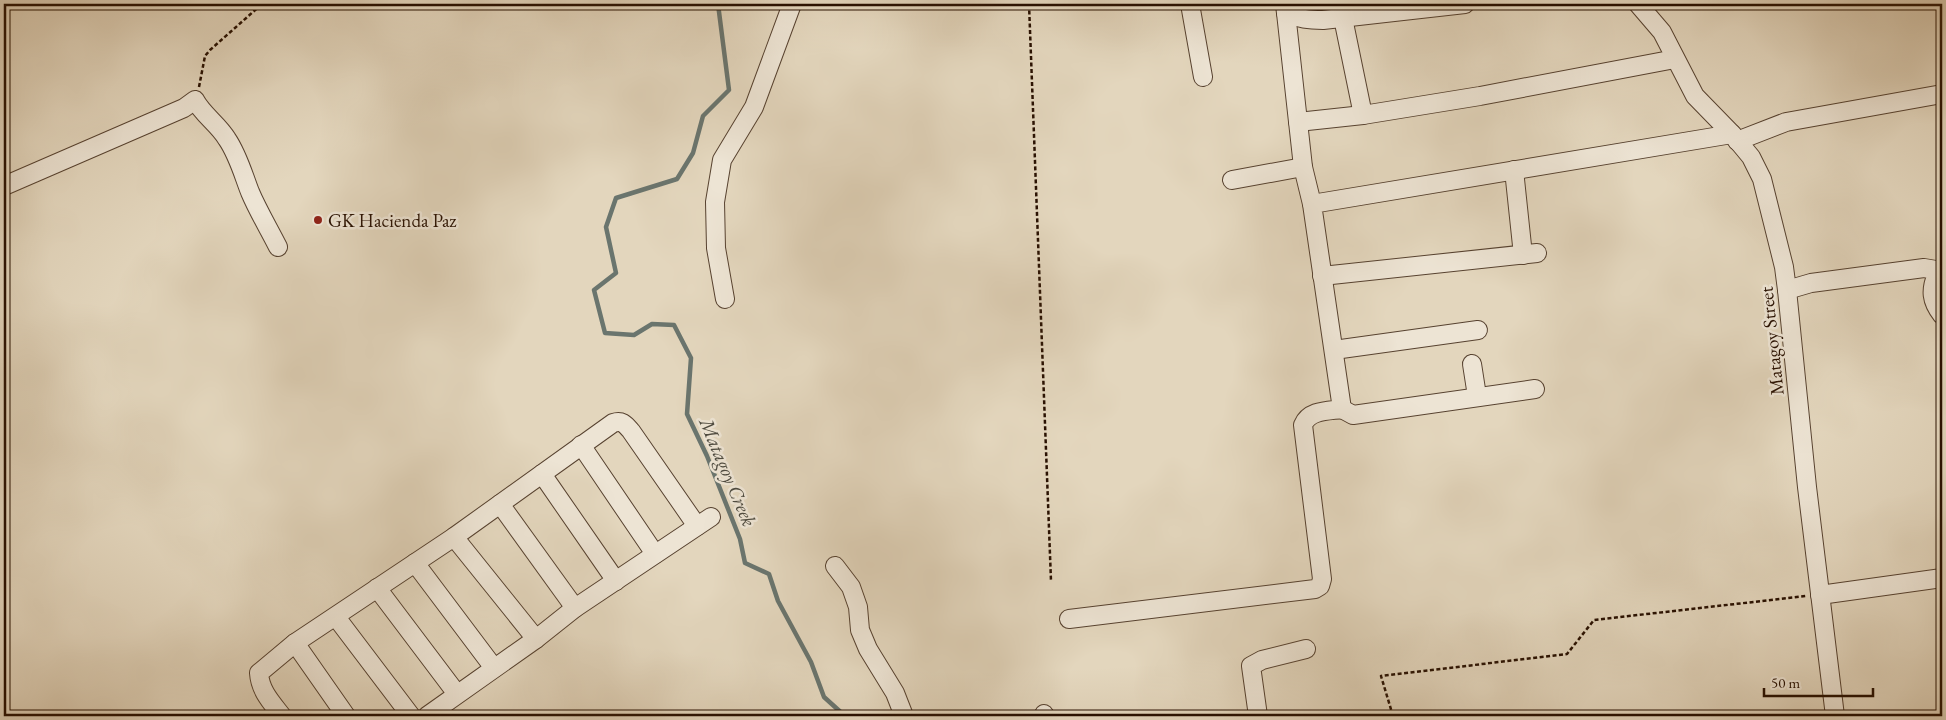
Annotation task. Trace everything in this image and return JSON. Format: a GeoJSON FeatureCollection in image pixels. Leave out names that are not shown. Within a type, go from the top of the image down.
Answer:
{"type":"FeatureCollection","features":[{"type":"Feature","properties":{"kind":"street"},"geometry":{"type":"LineString","coordinates":[[725,299],[716,248],[714,202],[722,160],[754,107],[792,4]]}},
{"type":"Feature","properties":{"kind":"street"},"geometry":{"type":"LineString","coordinates":[[1190,4],[1203,76]]}},
{"type":"Feature","properties":{"kind":"street"},"geometry":{"type":"LineString","coordinates":[[1285,8],[1296,18],[1309,20],[1343,18],[1459,4]]}},
{"type":"Feature","properties":{"kind":"street","name":"Matagoy Street"},"geometry":{"type":"LineString","coordinates":[[1638,4],[1662,32],[1695,96],[1751,157],[1762,179],[1784,267],[1807,487],[1835,716]]}},
{"type":"Feature","properties":{"kind":"street"},"geometry":{"type":"LineString","coordinates":[[1285,8],[1303,167],[1312,204],[1342,409]]}},
{"type":"Feature","properties":{"kind":"street"},"geometry":{"type":"LineString","coordinates":[[1343,18],[1363,115]]}},
{"type":"Feature","properties":{"kind":"street"},"geometry":{"type":"LineString","coordinates":[[1298,122],[1363,115],[1480,96],[1675,59]]}},
{"type":"Feature","properties":{"kind":"street"},"geometry":{"type":"LineString","coordinates":[[1312,204],[1514,170],[1734,137],[1786,122],[1942,94]]}},
{"type":"Feature","properties":{"kind":"street"},"geometry":{"type":"LineString","coordinates":[[4,186],[184,108],[195,100],[199,108],[213,121],[227,139],[238,160],[250,192],[278,247]]}},
{"type":"Feature","properties":{"kind":"street"},"geometry":{"type":"LineString","coordinates":[[1232,180],[1303,167]]}},
{"type":"Feature","properties":{"kind":"street"},"geometry":{"type":"LineString","coordinates":[[1322,276],[1530,254],[1514,170]]}},
{"type":"Feature","properties":{"kind":"street"},"geometry":{"type":"LineString","coordinates":[[1787,290],[1811,283],[1924,268],[1931,269],[1936,270],[1937,274],[1931,294],[1937,309],[1942,315]]}},
{"type":"Feature","properties":{"kind":"street"},"geometry":{"type":"LineString","coordinates":[[1334,350],[1478,330]]}},
{"type":"Feature","properties":{"kind":"street"},"geometry":{"type":"LineString","coordinates":[[1472,364],[1477,396]]}},
{"type":"Feature","properties":{"kind":"street"},"geometry":{"type":"LineString","coordinates":[[1069,619],[1315,589],[1320,586],[1322,579],[1303,425],[1306,418],[1311,414],[1342,409],[1352,415],[1535,389]]}},
{"type":"Feature","properties":{"kind":"street"},"geometry":{"type":"LineString","coordinates":[[282,716],[264,693],[260,683],[260,673],[295,643],[454,537],[613,423],[619,421],[625,424],[704,521],[575,608],[536,639],[427,716]]}},
{"type":"Feature","properties":{"kind":"street"},"geometry":{"type":"LineString","coordinates":[[581,445],[655,554]]}},
{"type":"Feature","properties":{"kind":"street"},"geometry":{"type":"LineString","coordinates":[[542,474],[616,581]]}},
{"type":"Feature","properties":{"kind":"street"},"geometry":{"type":"LineString","coordinates":[[500,504],[575,608]]}},
{"type":"Feature","properties":{"kind":"street"},"geometry":{"type":"LineString","coordinates":[[454,537],[536,639]]}},
{"type":"Feature","properties":{"kind":"street"},"geometry":{"type":"LineString","coordinates":[[415,563],[494,668]]}},
{"type":"Feature","properties":{"kind":"street"},"geometry":{"type":"LineString","coordinates":[[835,566],[851,587],[858,607],[860,630],[868,649],[895,693],[904,716]]}},
{"type":"Feature","properties":{"kind":"street"},"geometry":{"type":"LineString","coordinates":[[1820,595],[1942,578]]}},
{"type":"Feature","properties":{"kind":"street"},"geometry":{"type":"LineString","coordinates":[[377,588],[457,694]]}},
{"type":"Feature","properties":{"kind":"street"},"geometry":{"type":"LineString","coordinates":[[336,617],[411,716]]}},
{"type":"Feature","properties":{"kind":"street"},"geometry":{"type":"LineString","coordinates":[[295,643],[346,716]]}},
{"type":"Feature","properties":{"kind":"street"},"geometry":{"type":"LineString","coordinates":[[1258,716],[1251,666],[1262,660],[1306,649]]}},
{"type":"Feature","properties":{"kind":"path"},"geometry":{"type":"LineString","coordinates":[[195,100],[205,56],[262,4]]}},
{"type":"Feature","properties":{"kind":"path"},"geometry":{"type":"LineString","coordinates":[[1029,4],[1051,581]]}},
{"type":"Feature","properties":{"kind":"path"},"geometry":{"type":"LineString","coordinates":[[1393,716],[1381,676],[1567,654],[1594,620],[1820,595]]}},
{"type":"Feature","properties":{"kind":"waterway","name":"Matagoy Creek"},"geometry":{"type":"LineString","coordinates":[[718,4],[729,90],[703,116],[693,153],[677,179],[616,198],[606,227],[616,273],[594,290],[605,333],[634,335],[652,324],[674,325],[691,358],[687,414],[707,456],[740,539],[745,563],[769,574],[778,601],[811,662],[824,697],[845,716]]}},
{"type":"Feature","properties":{"kind":"place","name":"GK Hacienda Paz"},"geometry":{"type":"Point","coordinates":[318,220]}}]}
